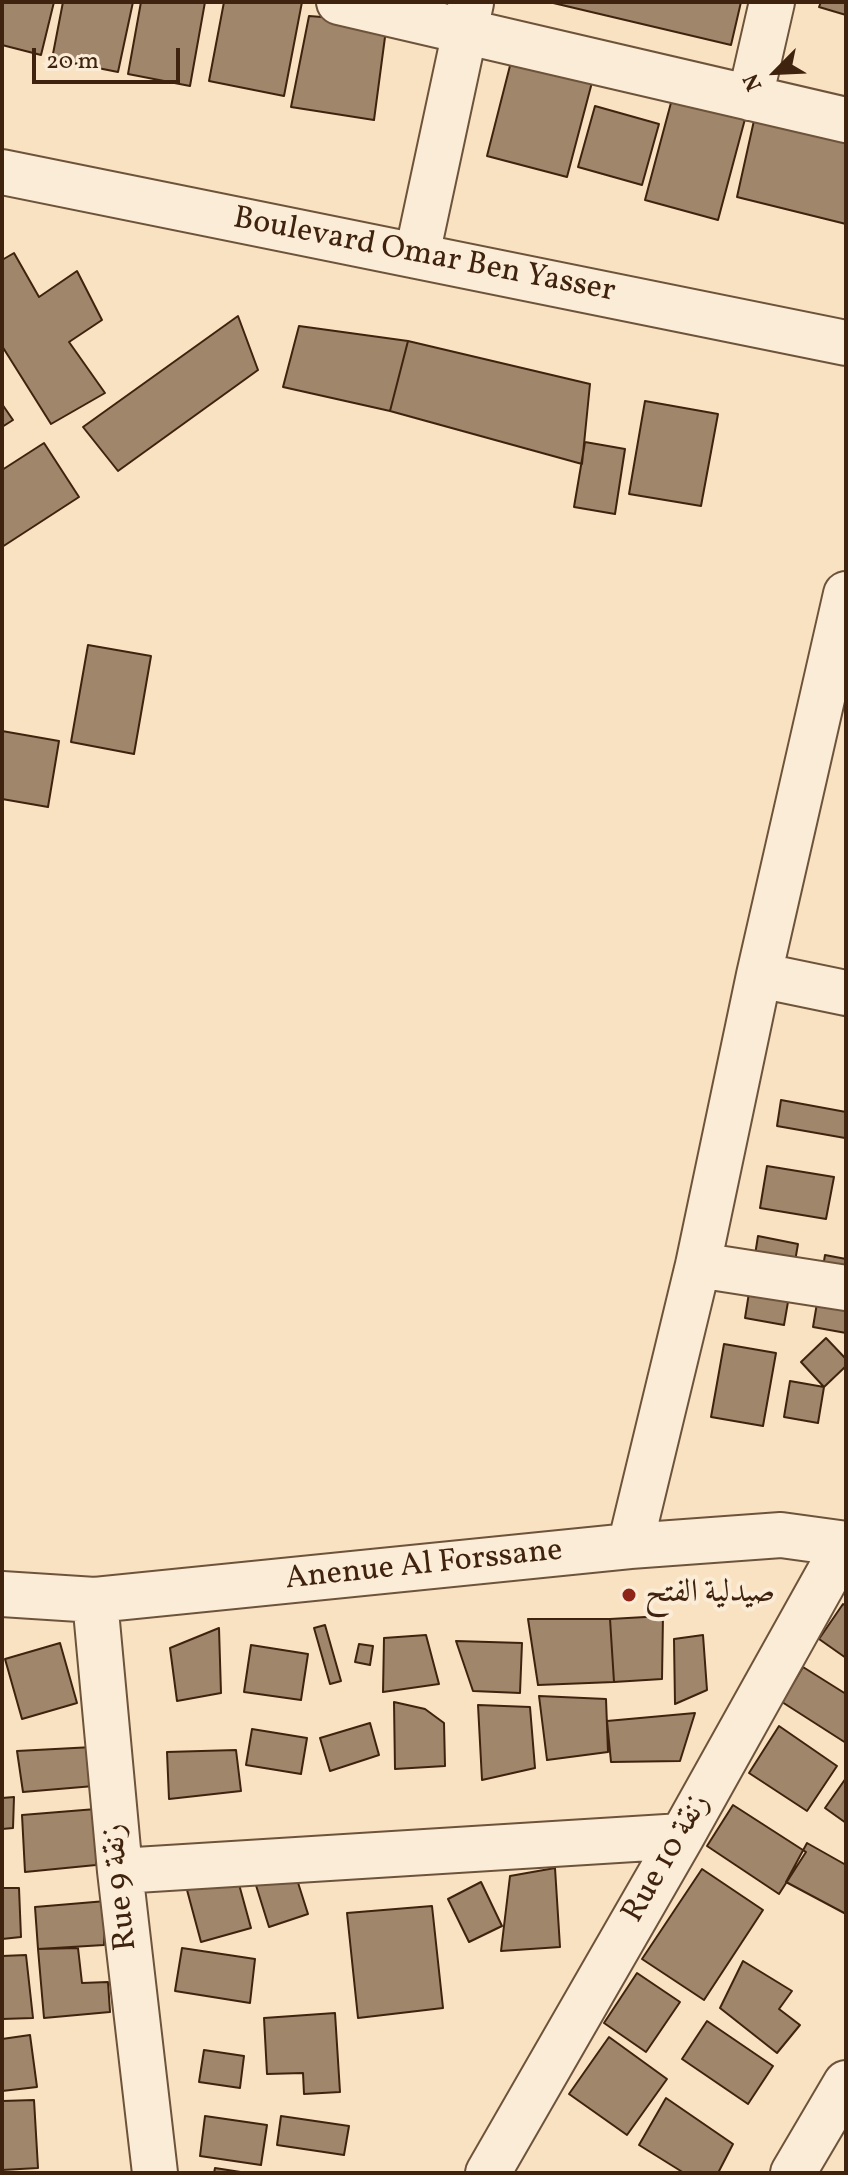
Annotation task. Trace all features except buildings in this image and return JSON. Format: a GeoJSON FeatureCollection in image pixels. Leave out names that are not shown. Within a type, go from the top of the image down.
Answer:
{"type":"FeatureCollection","features":[{"type":"Feature","properties":{"kind":"street"},"geometry":{"type":"LineString","coordinates":[[339,2],[468,17],[750,98],[846,120]]}},
{"type":"Feature","properties":{"kind":"street"},"geometry":{"type":"LineString","coordinates":[[750,98],[772,2]]}},
{"type":"Feature","properties":{"kind":"street"},"geometry":{"type":"LineString","coordinates":[[417,255],[468,17]]}},
{"type":"Feature","properties":{"kind":"street","name":"Boulevard Omar Ben Yasser"},"geometry":{"type":"LineString","coordinates":[[2,172],[846,343]]}},
{"type":"Feature","properties":{"kind":"street"},"geometry":{"type":"LineString","coordinates":[[630,1546],[698,1265],[759,975],[836,690],[846,594]]}},
{"type":"Feature","properties":{"kind":"street"},"geometry":{"type":"LineString","coordinates":[[759,975],[846,993]]}},
{"type":"Feature","properties":{"kind":"street"},"geometry":{"type":"LineString","coordinates":[[698,1265],[846,1288]]}},
{"type":"Feature","properties":{"kind":"street","name":"Anenue Al Forssane"},"geometry":{"type":"LineString","coordinates":[[2,1594],[95,1600],[630,1546],[781,1535],[846,1544]]}},
{"type":"Feature","properties":{"kind":"street","name":"Rue 10 زنقة"},"geometry":{"type":"LineString","coordinates":[[488,2173],[846,1544]]}},
{"type":"Feature","properties":{"kind":"street","name":"Rue 9 زنقة"},"geometry":{"type":"LineString","coordinates":[[95,1600],[120,1871],[155,2173]]}},
{"type":"Feature","properties":{"kind":"street"},"geometry":{"type":"LineString","coordinates":[[120,1871],[682,1836]]}},
{"type":"Feature","properties":{"kind":"street"},"geometry":{"type":"LineString","coordinates":[[793,2173],[846,2083]]}},
{"type":"Feature","properties":{"kind":"place","name":"صيدلية الفتح"},"geometry":{"type":"Point","coordinates":[629,1595]}}]}
